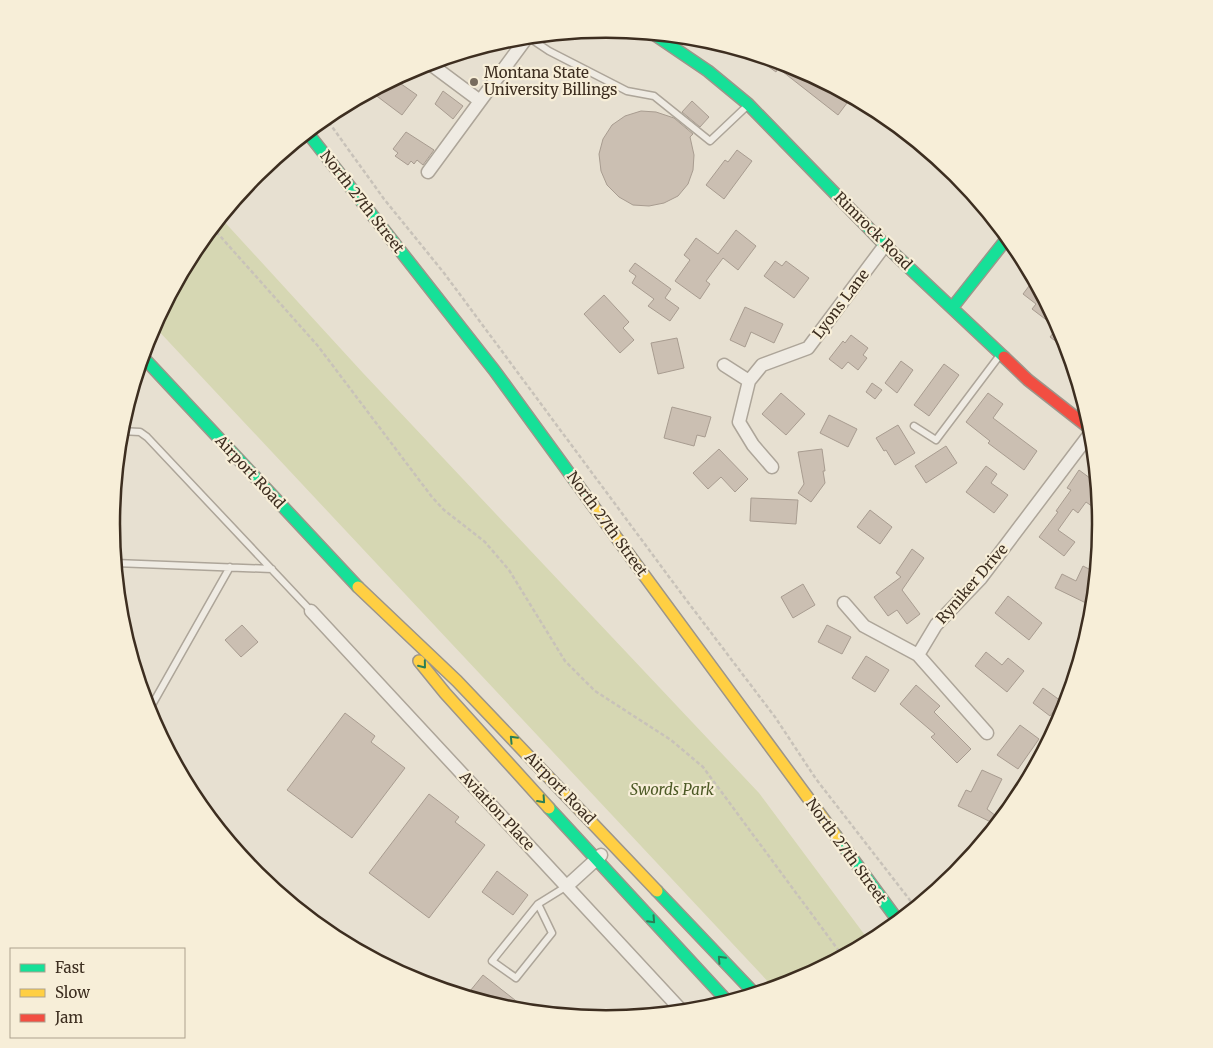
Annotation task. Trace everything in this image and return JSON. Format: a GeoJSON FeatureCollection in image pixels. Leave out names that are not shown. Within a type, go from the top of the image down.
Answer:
{"type":"FeatureCollection","features":[{"type":"Feature","properties":{"kind":"main road","name":"Rimrock Road"},"geometry":{"type":"LineString","coordinates":[[672,42],[748,104],[885,245],[1028,380],[1083,423]]}},
{"type":"Feature","properties":{"kind":"main road","name":"North 27th Street"},"geometry":{"type":"LineString","coordinates":[[311,137],[494,370],[894,917]]}},
{"type":"Feature","properties":{"kind":"main road"},"geometry":{"type":"LineString","coordinates":[[952,308],[1003,243]]}},
{"type":"Feature","properties":{"kind":"main road","name":"Airport Road"},"geometry":{"type":"LineString","coordinates":[[148,362],[358,587],[446,693],[723,996]]}},
{"type":"Feature","properties":{"kind":"main road","name":"Airport Road"},"geometry":{"type":"LineString","coordinates":[[358,587],[457,681],[750,989]]}},
{"type":"Feature","properties":{"kind":"street"},"geometry":{"type":"LineString","coordinates":[[428,172],[522,45]]}},
{"type":"Feature","properties":{"kind":"street"},"geometry":{"type":"LineString","coordinates":[[436,68],[480,101]]}},
{"type":"Feature","properties":{"kind":"street","name":"Lyons Lane"},"geometry":{"type":"LineString","coordinates":[[749,381],[762,365],[808,348],[885,245]]}},
{"type":"Feature","properties":{"kind":"street"},"geometry":{"type":"LineString","coordinates":[[724,365],[749,381],[739,422],[753,445],[772,467]]}},
{"type":"Feature","properties":{"kind":"street","name":"Ryniker Drive"},"geometry":{"type":"LineString","coordinates":[[918,655],[936,625],[981,578],[1086,439]]}},
{"type":"Feature","properties":{"kind":"street"},"geometry":{"type":"LineString","coordinates":[[844,603],[864,626],[918,655],[987,733]]}},
{"type":"Feature","properties":{"kind":"street","name":"Aviation Place"},"geometry":{"type":"LineString","coordinates":[[311,611],[677,1005]]}},
{"type":"Feature","properties":{"kind":"street"},"geometry":{"type":"LineString","coordinates":[[567,886],[614,844]]}},
{"type":"Feature","properties":{"kind":"lane"},"geometry":{"type":"LineString","coordinates":[[537,43],[627,91],[654,96],[710,141],[748,104]]}},
{"type":"Feature","properties":{"kind":"lane"},"geometry":{"type":"LineString","coordinates":[[914,426],[936,440],[1001,354]]}},
{"type":"Feature","properties":{"kind":"lane"},"geometry":{"type":"LineString","coordinates":[[129,431],[140,432],[147,437],[311,611]]}},
{"type":"Feature","properties":{"kind":"lane"},"geometry":{"type":"LineString","coordinates":[[122,563],[272,569]]}},
{"type":"Feature","properties":{"kind":"lane"},"geometry":{"type":"LineString","coordinates":[[154,702],[230,568]]}},
{"type":"Feature","properties":{"kind":"lane"},"geometry":{"type":"LineString","coordinates":[[538,904],[552,933],[516,978],[492,961],[538,904],[567,886]]}},
{"type":"Feature","properties":{"kind":"path"},"geometry":{"type":"LineString","coordinates":[[330,124],[384,199],[444,273],[721,644],[775,717],[816,779],[912,903]]}},
{"type":"Feature","properties":{"kind":"path"},"geometry":{"type":"LineString","coordinates":[[217,233],[318,346],[432,497],[444,510],[485,542],[510,570],[565,661],[595,691],[671,740],[703,767],[839,951]]}},
{"type":"Feature","properties":{"kind":"green space","name":"Swords Park"},"geometry":{"type":"Polygon","coordinates":[[[225,223],[363,373],[759,793],[865,936],[822,960],[769,983],[160,332],[185,281],[225,223]]]}},
{"type":"Feature","properties":{"kind":"building"},"geometry":{"type":"Polygon","coordinates":[[[764,63],[778,69],[776,72],[764,63]]]}},
{"type":"Feature","properties":{"kind":"building"},"geometry":{"type":"Polygon","coordinates":[[[781,70],[822,88],[847,103],[838,115],[781,70]]]}},
{"type":"Feature","properties":{"kind":"building"},"geometry":{"type":"Polygon","coordinates":[[[401,84],[417,95],[402,115],[376,96],[401,84]]]}},
{"type":"Feature","properties":{"kind":"building"},"geometry":{"type":"Polygon","coordinates":[[[443,91],[463,106],[453,119],[435,104],[443,91]]]}},
{"type":"Feature","properties":{"kind":"building"},"geometry":{"type":"Polygon","coordinates":[[[692,101],[709,117],[700,127],[682,112],[692,101]]]}},
{"type":"Feature","properties":{"kind":"building"},"geometry":{"type":"Polygon","coordinates":[[[641,111],[656,112],[674,118],[693,134],[690,137],[694,155],[693,170],[688,184],[678,196],[664,203],[649,206],[633,205],[619,197],[607,185],[601,171],[599,154],[603,139],[612,125],[625,116],[641,111]]]}},
{"type":"Feature","properties":{"kind":"building"},"geometry":{"type":"Polygon","coordinates":[[[406,132],[434,150],[423,165],[417,160],[414,164],[411,161],[408,165],[395,156],[398,153],[393,149],[406,132]]]}},
{"type":"Feature","properties":{"kind":"building"},"geometry":{"type":"Polygon","coordinates":[[[737,150],[752,161],[724,199],[706,185],[725,160],[728,162],[737,150]]]}},
{"type":"Feature","properties":{"kind":"building"},"geometry":{"type":"Polygon","coordinates":[[[736,230],[756,246],[738,270],[723,258],[706,281],[710,284],[700,299],[675,281],[690,260],[684,255],[696,238],[718,254],[736,230]]]}},
{"type":"Feature","properties":{"kind":"building"},"geometry":{"type":"Polygon","coordinates":[[[775,261],[782,266],[786,261],[809,278],[794,298],[764,276],[775,261]]]}},
{"type":"Feature","properties":{"kind":"building"},"geometry":{"type":"Polygon","coordinates":[[[635,263],[671,289],[665,298],[679,308],[670,321],[648,306],[654,299],[632,283],[636,276],[629,271],[635,263]]]}},
{"type":"Feature","properties":{"kind":"building"},"geometry":{"type":"Polygon","coordinates":[[[1030,285],[1049,322],[1032,309],[1036,304],[1023,294],[1030,285]]]}},
{"type":"Feature","properties":{"kind":"building"},"geometry":{"type":"Polygon","coordinates":[[[604,295],[629,322],[623,328],[634,340],[620,353],[584,314],[604,295]]]}},
{"type":"Feature","properties":{"kind":"building"},"geometry":{"type":"Polygon","coordinates":[[[745,307],[783,324],[774,343],[751,332],[745,347],[730,340],[745,307]]]}},
{"type":"Feature","properties":{"kind":"building"},"geometry":{"type":"Polygon","coordinates":[[[1054,332],[1058,343],[1050,337],[1054,332]]]}},
{"type":"Feature","properties":{"kind":"building"},"geometry":{"type":"Polygon","coordinates":[[[851,335],[868,348],[863,355],[867,358],[858,370],[848,362],[842,369],[829,359],[843,341],[845,343],[851,335]]]}},
{"type":"Feature","properties":{"kind":"building"},"geometry":{"type":"Polygon","coordinates":[[[677,338],[684,368],[658,374],[651,343],[677,338]]]}},
{"type":"Feature","properties":{"kind":"building"},"geometry":{"type":"Polygon","coordinates":[[[901,361],[913,370],[897,393],[885,383],[901,361]]]}},
{"type":"Feature","properties":{"kind":"building"},"geometry":{"type":"Polygon","coordinates":[[[944,364],[959,375],[929,416],[914,405],[944,364]]]}},
{"type":"Feature","properties":{"kind":"building"},"geometry":{"type":"Polygon","coordinates":[[[872,383],[882,390],[875,399],[866,392],[872,383]]]}},
{"type":"Feature","properties":{"kind":"building"},"geometry":{"type":"Polygon","coordinates":[[[781,393],[805,414],[786,435],[762,414],[781,393]]]}},
{"type":"Feature","properties":{"kind":"building"},"geometry":{"type":"Polygon","coordinates":[[[988,393],[1003,404],[993,418],[1037,451],[1024,470],[988,443],[990,441],[966,422],[988,393]]]}},
{"type":"Feature","properties":{"kind":"building"},"geometry":{"type":"Polygon","coordinates":[[[672,407],[711,417],[705,437],[697,435],[694,446],[664,438],[672,407]]]}},
{"type":"Feature","properties":{"kind":"building"},"geometry":{"type":"Polygon","coordinates":[[[829,415],[857,429],[848,447],[820,433],[829,415]]]}},
{"type":"Feature","properties":{"kind":"building"},"geometry":{"type":"Polygon","coordinates":[[[898,425],[915,453],[895,465],[876,438],[898,425]]]}},
{"type":"Feature","properties":{"kind":"building"},"geometry":{"type":"Polygon","coordinates":[[[946,446],[957,463],[926,483],[915,466],[946,446]]]}},
{"type":"Feature","properties":{"kind":"building"},"geometry":{"type":"Polygon","coordinates":[[[719,449],[748,479],[735,492],[721,477],[708,489],[693,473],[719,449]]]}},
{"type":"Feature","properties":{"kind":"building"},"geometry":{"type":"Polygon","coordinates":[[[822,449],[825,483],[811,502],[798,493],[804,484],[798,452],[822,449]]]}},
{"type":"Feature","properties":{"kind":"building"},"geometry":{"type":"Polygon","coordinates":[[[986,466],[997,474],[991,483],[1008,495],[994,513],[966,492],[986,466]]]}},
{"type":"Feature","properties":{"kind":"building"},"geometry":{"type":"Polygon","coordinates":[[[1079,470],[1091,479],[1092,507],[1086,502],[1078,513],[1073,509],[1058,530],[1075,542],[1064,556],[1039,537],[1058,512],[1056,511],[1071,490],[1067,488],[1079,470]]]}},
{"type":"Feature","properties":{"kind":"building"},"geometry":{"type":"Polygon","coordinates":[[[751,498],[798,500],[796,524],[750,521],[751,498]]]}},
{"type":"Feature","properties":{"kind":"building"},"geometry":{"type":"Polygon","coordinates":[[[870,510],[892,527],[880,544],[857,527],[870,510]]]}},
{"type":"Feature","properties":{"kind":"building"},"geometry":{"type":"Polygon","coordinates":[[[912,549],[924,558],[902,590],[920,614],[907,624],[897,610],[888,616],[874,597],[901,577],[896,573],[912,549]]]}},
{"type":"Feature","properties":{"kind":"building"},"geometry":{"type":"Polygon","coordinates":[[[1083,566],[1091,570],[1086,603],[1055,588],[1062,574],[1076,581],[1083,566]]]}},
{"type":"Feature","properties":{"kind":"building"},"geometry":{"type":"Polygon","coordinates":[[[803,584],[815,605],[793,618],[781,597],[803,584]]]}},
{"type":"Feature","properties":{"kind":"building"},"geometry":{"type":"Polygon","coordinates":[[[1008,596],[1042,623],[1029,640],[995,613],[1008,596]]]}},
{"type":"Feature","properties":{"kind":"building"},"geometry":{"type":"Polygon","coordinates":[[[242,625],[258,642],[241,657],[225,640],[242,625]]]}},
{"type":"Feature","properties":{"kind":"building"},"geometry":{"type":"Polygon","coordinates":[[[827,625],[851,637],[842,654],[818,642],[827,625]]]}},
{"type":"Feature","properties":{"kind":"building"},"geometry":{"type":"Polygon","coordinates":[[[986,652],[1002,665],[1008,658],[1024,671],[1007,692],[975,666],[986,652]]]}},
{"type":"Feature","properties":{"kind":"building"},"geometry":{"type":"Polygon","coordinates":[[[866,656],[889,670],[875,692],[852,678],[866,656]]]}},
{"type":"Feature","properties":{"kind":"building"},"geometry":{"type":"Polygon","coordinates":[[[916,685],[940,706],[934,712],[971,749],[957,763],[931,737],[935,734],[900,704],[916,685]]]}},
{"type":"Feature","properties":{"kind":"building"},"geometry":{"type":"Polygon","coordinates":[[[1043,688],[1060,700],[1050,716],[1033,703],[1043,688]]]}},
{"type":"Feature","properties":{"kind":"building"},"geometry":{"type":"Polygon","coordinates":[[[345,713],[375,736],[371,742],[405,768],[352,838],[287,790],[345,713]]]}},
{"type":"Feature","properties":{"kind":"building"},"geometry":{"type":"Polygon","coordinates":[[[1020,725],[1039,739],[1018,769],[997,755],[1020,725]]]}},
{"type":"Feature","properties":{"kind":"building"},"geometry":{"type":"Polygon","coordinates":[[[982,770],[1002,779],[987,809],[995,816],[991,822],[958,806],[966,790],[971,792],[982,770]]]}},
{"type":"Feature","properties":{"kind":"building"},"geometry":{"type":"Polygon","coordinates":[[[429,794],[459,817],[455,822],[485,845],[429,918],[369,873],[429,794]]]}},
{"type":"Feature","properties":{"kind":"building"},"geometry":{"type":"Polygon","coordinates":[[[497,871],[528,895],[513,915],[482,892],[497,871]]]}},
{"type":"Feature","properties":{"kind":"building"},"geometry":{"type":"Polygon","coordinates":[[[483,975],[517,1002],[481,994],[470,991],[483,975]]]}},
{"type":"Feature","properties":{"kind":"traffic: fast"},"geometry":{"type":"LineString","coordinates":[[665,41],[708,71],[748,104],[885,245],[1004,357]]}},
{"type":"Feature","properties":{"kind":"traffic: fast"},"geometry":{"type":"LineString","coordinates":[[311,137],[494,370],[591,503]]}},
{"type":"Feature","properties":{"kind":"traffic: fast"},"geometry":{"type":"LineString","coordinates":[[952,308],[1003,243]]}},
{"type":"Feature","properties":{"kind":"traffic: fast"},"geometry":{"type":"LineString","coordinates":[[148,362],[358,587]]}},
{"type":"Feature","properties":{"kind":"traffic: fast"},"geometry":{"type":"LineString","coordinates":[[549,808],[723,996]]}},
{"type":"Feature","properties":{"kind":"traffic: fast"},"geometry":{"type":"LineString","coordinates":[[836,836],[895,916]]}},
{"type":"Feature","properties":{"kind":"traffic: fast"},"geometry":{"type":"LineString","coordinates":[[657,891],[750,989]]}},
{"type":"Feature","properties":{"kind":"traffic: slow"},"geometry":{"type":"LineString","coordinates":[[591,503],[836,836]]}},
{"type":"Feature","properties":{"kind":"traffic: slow"},"geometry":{"type":"LineString","coordinates":[[358,587],[457,681],[657,891]]}},
{"type":"Feature","properties":{"kind":"traffic: slow"},"geometry":{"type":"LineString","coordinates":[[419,661],[445,693],[549,808]]}},
{"type":"Feature","properties":{"kind":"traffic: jam"},"geometry":{"type":"LineString","coordinates":[[1004,357],[1028,380],[1082,423]]}},
{"type":"Feature","properties":{"kind":"place","name":"Montana State University Billings"},"geometry":{"type":"Point","coordinates":[474,82]}}]}
